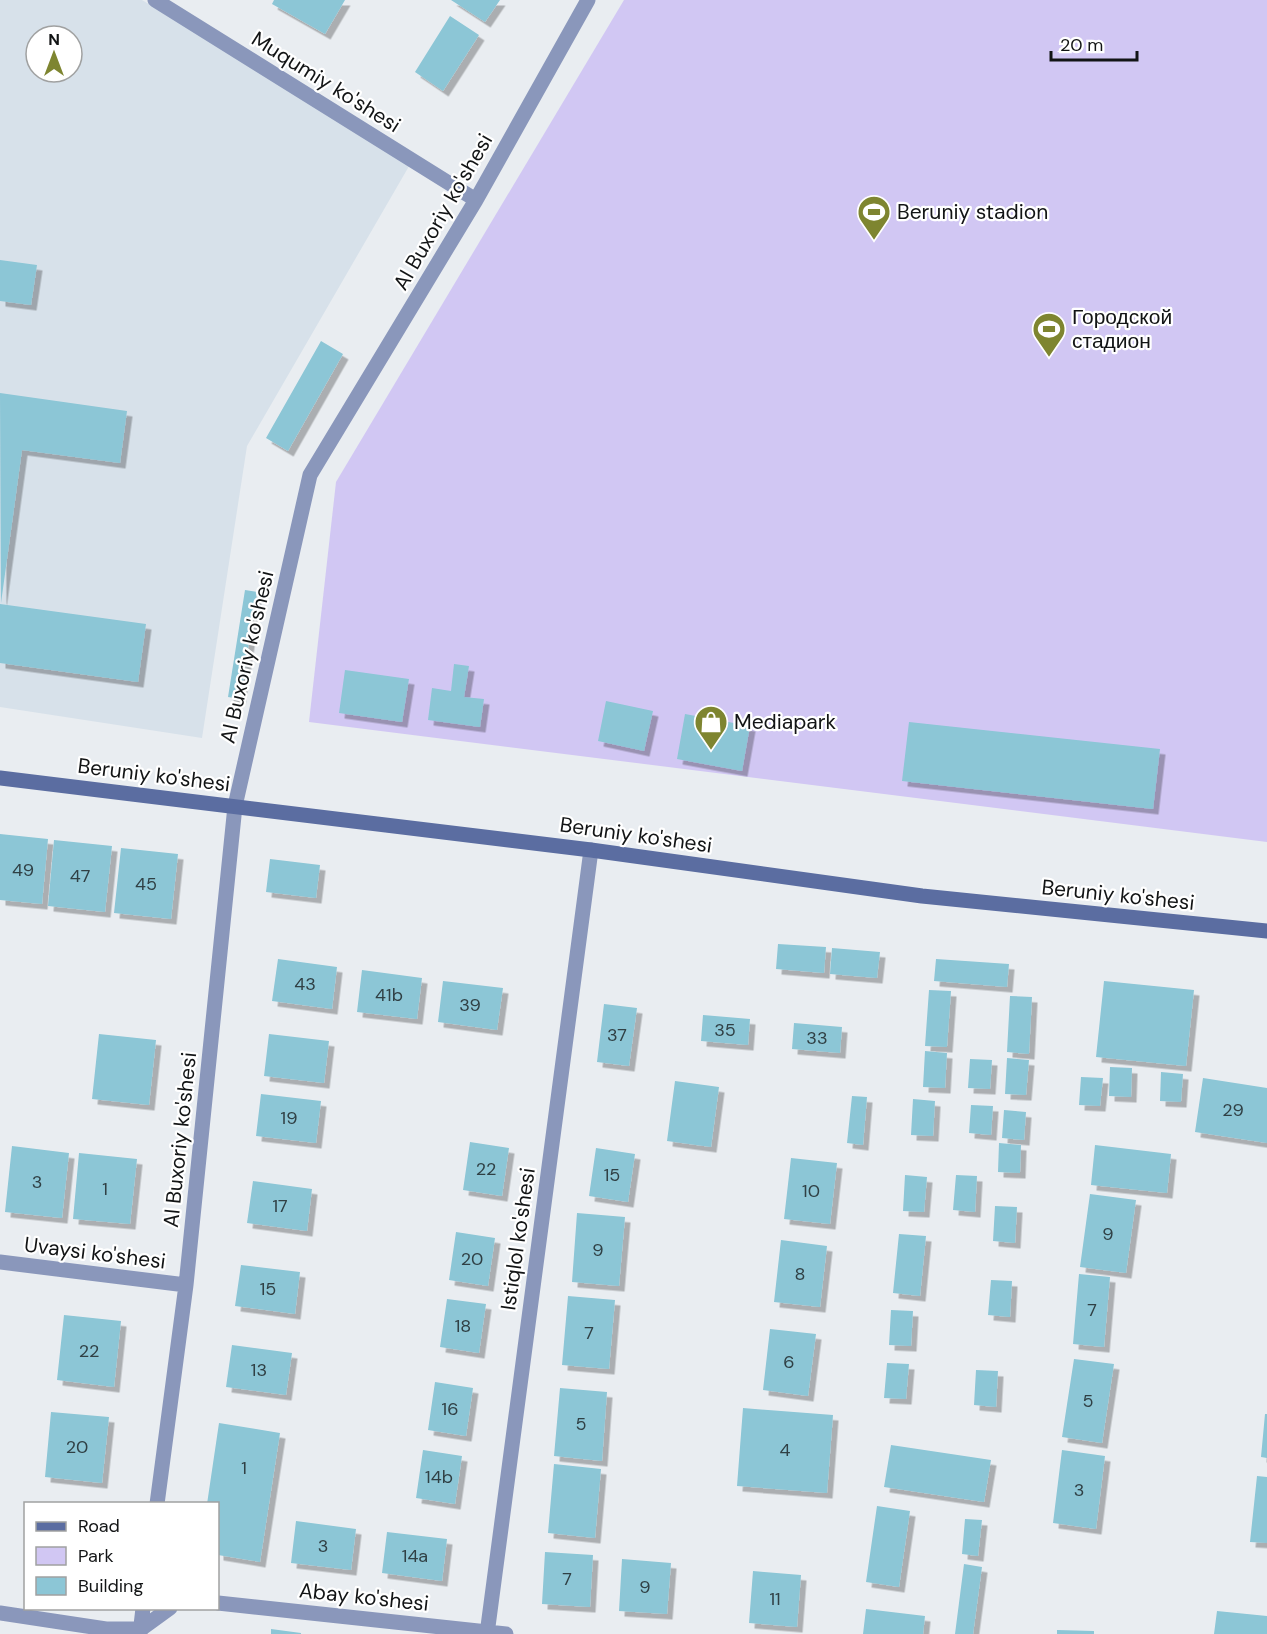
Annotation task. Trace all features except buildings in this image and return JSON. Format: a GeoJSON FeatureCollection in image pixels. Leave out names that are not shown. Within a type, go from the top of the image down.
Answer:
{"type":"FeatureCollection","features":[{"type":"Feature","properties":{"kind":"street","name":"Muqumiy ko'shesi"},"geometry":{"type":"LineString","coordinates":[[155,0],[476,200]]}},
{"type":"Feature","properties":{"kind":"street","name":"Al Buxoriy ko'shesi"},"geometry":{"type":"LineString","coordinates":[[157,1502],[186,1285],[235,806],[310,475],[476,200],[588,0]]}},
{"type":"Feature","properties":{"kind":"street","name":"Beruniy ko'shesi"},"geometry":{"type":"LineString","coordinates":[[0,778],[591,850],[922,896],[1267,931]]}},
{"type":"Feature","properties":{"kind":"street","name":"Istiqlol ko'shesi"},"geometry":{"type":"LineString","coordinates":[[487,1633],[591,850]]}},
{"type":"Feature","properties":{"kind":"street","name":"Uvaysi ko'shesi"},"geometry":{"type":"LineString","coordinates":[[0,1262],[186,1285]]}},
{"type":"Feature","properties":{"kind":"street","name":"Abay ko'shesi"},"geometry":{"type":"LineString","coordinates":[[219,1604],[506,1634]]}},
{"type":"Feature","properties":{"kind":"street"},"geometry":{"type":"LineString","coordinates":[[140,1632],[143,1610]]}},
{"type":"Feature","properties":{"kind":"street"},"geometry":{"type":"LineString","coordinates":[[0,1613],[140,1632],[168,1610]]}},
{"type":"Feature","properties":{"kind":"shaded area"},"geometry":{"type":"Polygon","coordinates":[[[0,0],[142,0],[412,161],[247,446],[202,738],[0,707],[0,0]]]}},
{"type":"Feature","properties":{"kind":"green space","name":"Beruniy stadion"},"geometry":{"type":"Polygon","coordinates":[[[624,0],[1267,0],[1267,842],[309,722],[336,482],[624,0]]]}},
{"type":"Feature","properties":{"kind":"place","name":"Beruniy stadion"},"geometry":{"type":"Point","coordinates":[874,241]}},
{"type":"Feature","properties":{"kind":"place","name":"Городской стадион"},"geometry":{"type":"Point","coordinates":[1049,358]}},
{"type":"Feature","properties":{"kind":"place","name":"Mediapark"},"geometry":{"type":"Point","coordinates":[711,751]}}]}
